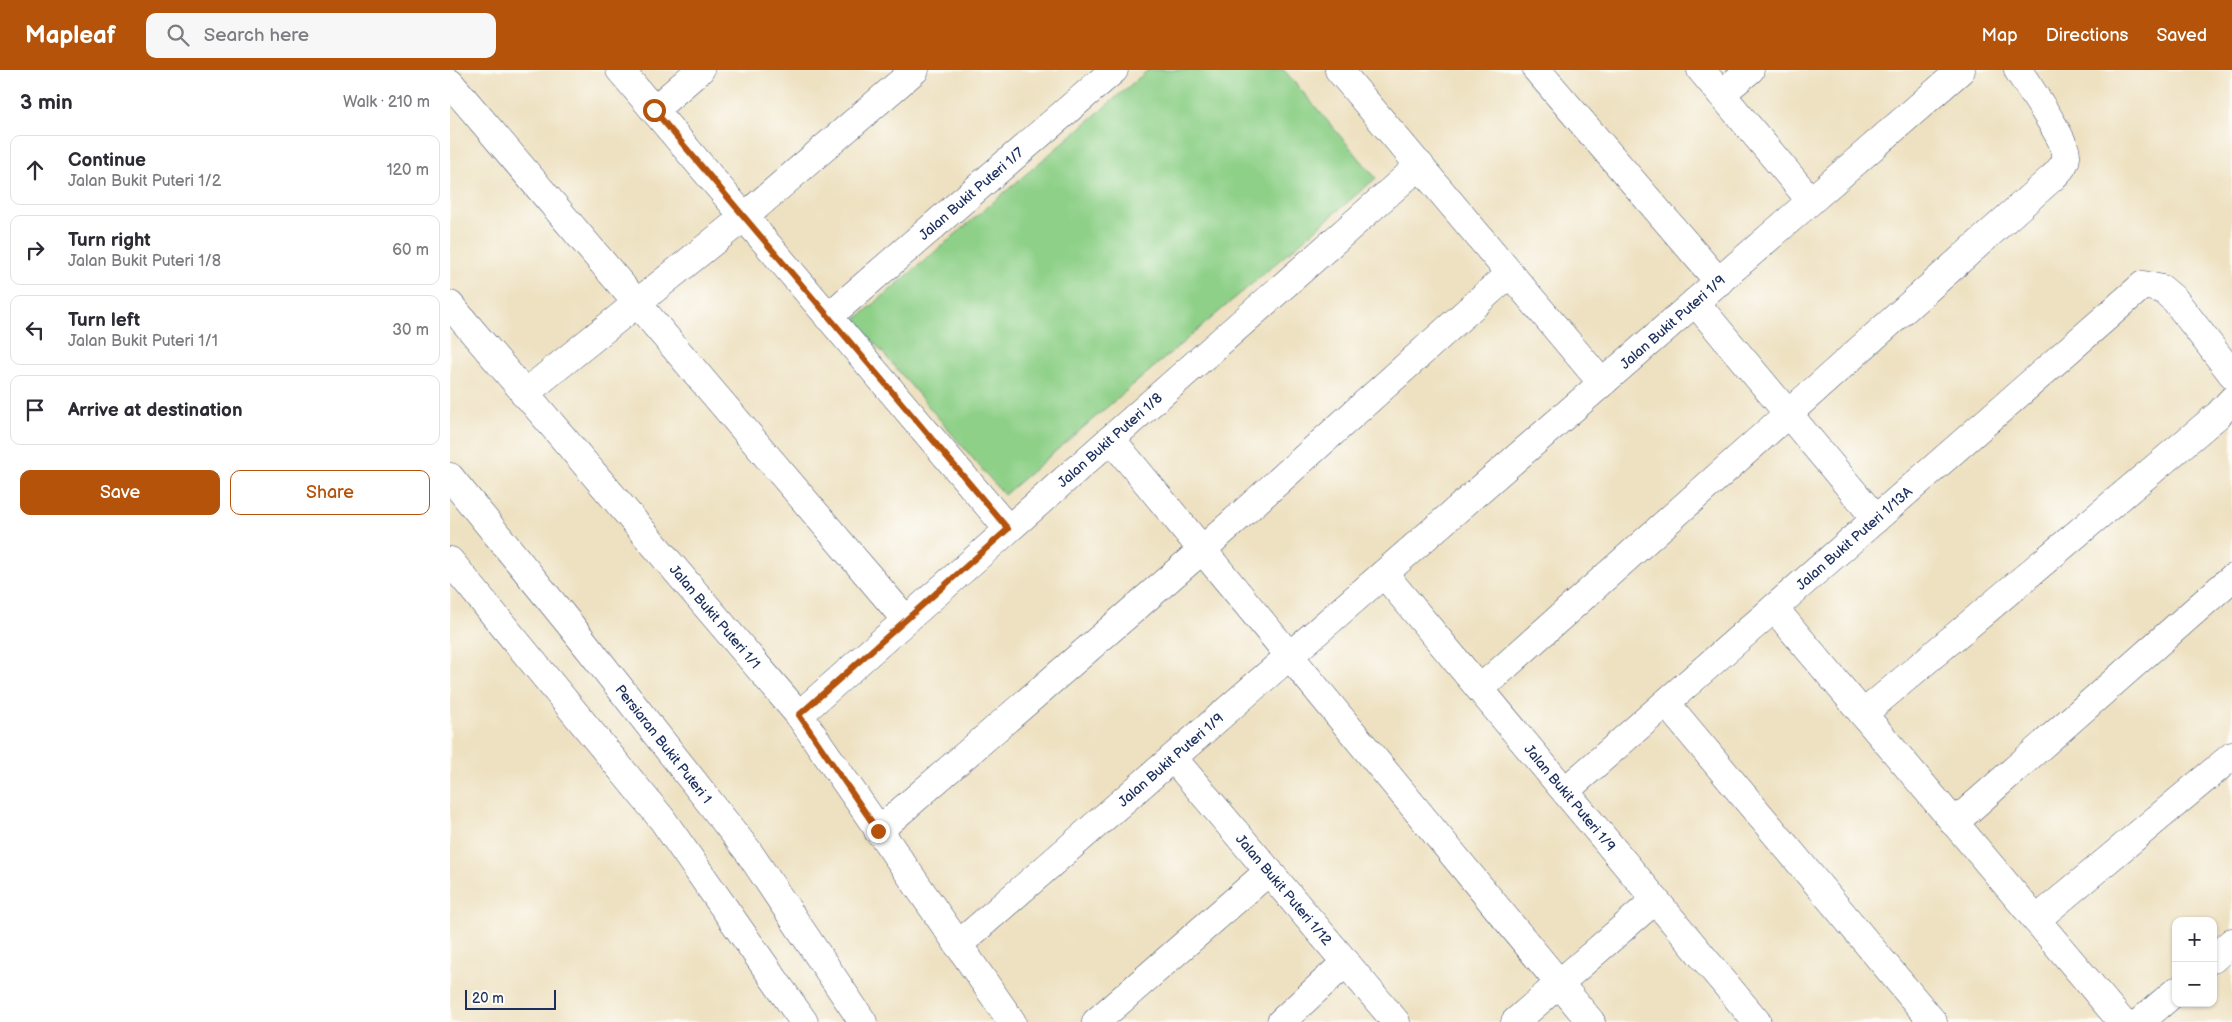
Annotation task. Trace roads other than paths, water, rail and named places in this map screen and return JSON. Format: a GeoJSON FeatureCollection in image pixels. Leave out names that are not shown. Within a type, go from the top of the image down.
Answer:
{"type":"FeatureCollection","features":[{"type":"Feature","properties":{"kind":"street"},"geometry":{"type":"LineString","coordinates":[[620,70],[1008,529]]}},
{"type":"Feature","properties":{"kind":"street"},"geometry":{"type":"LineString","coordinates":[[654,110],[700,70]]}},
{"type":"Feature","properties":{"kind":"street"},"geometry":{"type":"LineString","coordinates":[[524,394],[744,217],[915,70]]}},
{"type":"Feature","properties":{"kind":"street","name":"Jalan Bukit Puteri 1/7"},"geometry":{"type":"LineString","coordinates":[[828,317],[1114,70]]}},
{"type":"Feature","properties":{"kind":"street"},"geometry":{"type":"LineString","coordinates":[[1339,70],[1602,383]]}},
{"type":"Feature","properties":{"kind":"street"},"geometry":{"type":"LineString","coordinates":[[1537,70],[1718,282]]}},
{"type":"Feature","properties":{"kind":"street"},"geometry":{"type":"LineString","coordinates":[[1701,70],[1811,201]]}},
{"type":"Feature","properties":{"kind":"street"},"geometry":{"type":"LineString","coordinates":[[1721,94],[1750,70]]}},
{"type":"Feature","properties":{"kind":"street","name":"Jalan Bukit Puteri 1/9"},"geometry":{"type":"LineString","coordinates":[[958,945],[1961,70]]}},
{"type":"Feature","properties":{"kind":"street"},"geometry":{"type":"LineString","coordinates":[[1480,689],[2053,177],[2064,164],[2067,155],[2062,141],[2018,70]]}},
{"type":"Feature","properties":{"kind":"street"},"geometry":{"type":"LineString","coordinates":[[450,83],[906,620]]}},
{"type":"Feature","properties":{"kind":"street","name":"Jalan Bukit Puteri 1/8"},"geometry":{"type":"LineString","coordinates":[[799,715],[1420,165]]}},
{"type":"Feature","properties":{"kind":"street"},"geometry":{"type":"LineString","coordinates":[[878,831],[1202,550],[1510,273]]}},
{"type":"Feature","properties":{"kind":"street","name":"Jalan Bukit Puteri 1/13A"},"geometry":{"type":"LineString","coordinates":[[1565,791],[2143,285],[2162,289],[2175,300],[2232,374]]}},
{"type":"Feature","properties":{"kind":"street"},"geometry":{"type":"LineString","coordinates":[[1695,302],[1876,519]]}},
{"type":"Feature","properties":{"kind":"street","name":"Jalan Bukit Puteri 1/1"},"geometry":{"type":"LineString","coordinates":[[450,305],[799,715],[1012,1022]]}},
{"type":"Feature","properties":{"kind":"street"},"geometry":{"type":"LineString","coordinates":[[1863,714],[2210,422],[2232,400]]}},
{"type":"Feature","properties":{"kind":"street"},"geometry":{"type":"LineString","coordinates":[[1111,439],[1591,1022]]}},
{"type":"Feature","properties":{"kind":"street","name":"Persiaran Bukit Puteri 1"},"geometry":{"type":"LineString","coordinates":[[450,477],[572,626],[748,851],[862,1022]]}},
{"type":"Feature","properties":{"kind":"street"},"geometry":{"type":"LineString","coordinates":[[450,561],[662,819],[804,1022]]}},
{"type":"Feature","properties":{"kind":"street","name":"Jalan Bukit Puteri 1/9"},"geometry":{"type":"LineString","coordinates":[[1384,574],[1757,1022]]}},
{"type":"Feature","properties":{"kind":"street"},"geometry":{"type":"LineString","coordinates":[[1954,823],[2232,578]]}},
{"type":"Feature","properties":{"kind":"street"},"geometry":{"type":"LineString","coordinates":[[1774,608],[2122,1022]]}},
{"type":"Feature","properties":{"kind":"street"},"geometry":{"type":"LineString","coordinates":[[1666,703],[1933,1022]]}},
{"type":"Feature","properties":{"kind":"street"},"geometry":{"type":"LineString","coordinates":[[2036,920],[2232,756]]}},
{"type":"Feature","properties":{"kind":"street","name":"Jalan Bukit Puteri 1/12"},"geometry":{"type":"LineString","coordinates":[[1173,758],[1396,1022]]}},
{"type":"Feature","properties":{"kind":"street"},"geometry":{"type":"LineString","coordinates":[[1096,1022],[1269,871]]}},
{"type":"Feature","properties":{"kind":"street"},"geometry":{"type":"LineString","coordinates":[[1515,1022],[1655,900]]}},
{"type":"Feature","properties":{"kind":"street"},"geometry":{"type":"LineString","coordinates":[[2217,955],[2232,942]]}},
{"type":"Feature","properties":{"kind":"street"},"geometry":{"type":"LineString","coordinates":[[1281,1022],[1346,962]]}},
{"type":"Feature","properties":{"kind":"street"},"geometry":{"type":"LineString","coordinates":[[2140,1022],[2172,994]]}}]}
